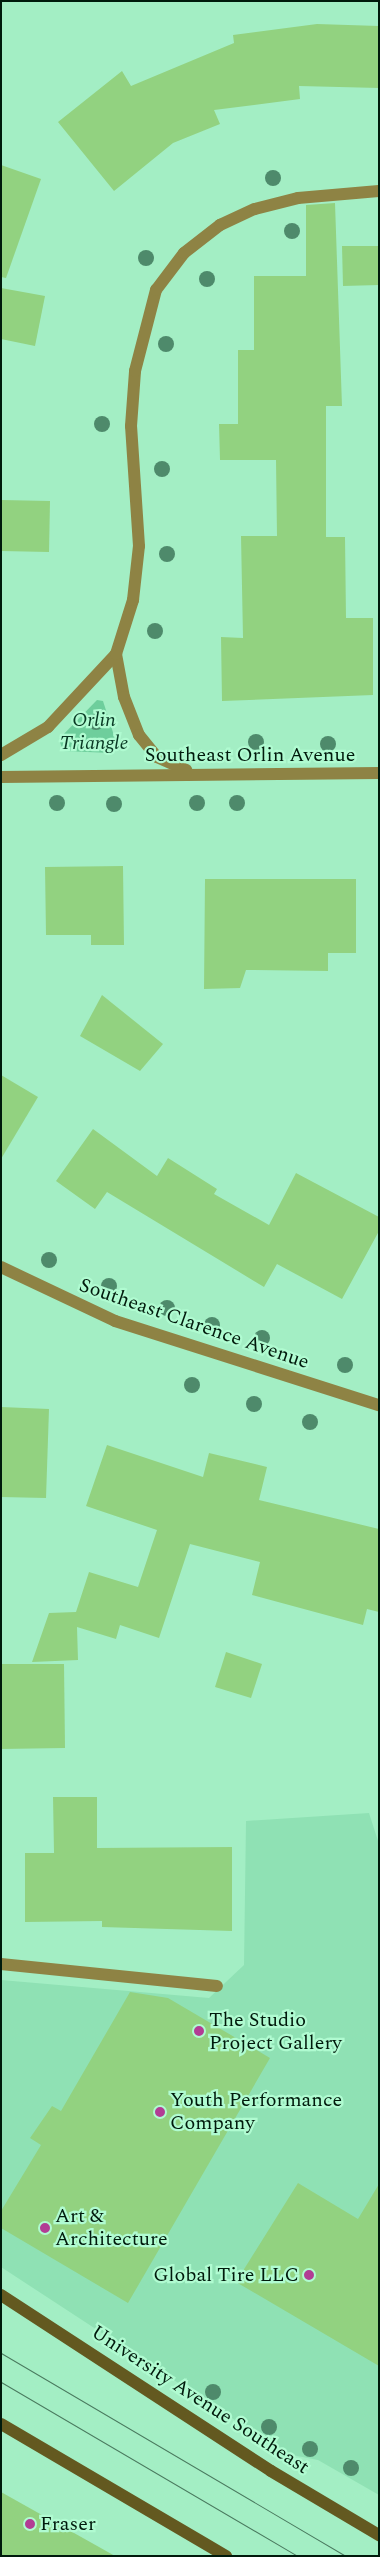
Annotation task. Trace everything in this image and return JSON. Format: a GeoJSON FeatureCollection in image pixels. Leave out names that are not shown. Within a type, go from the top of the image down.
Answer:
{"type":"FeatureCollection","features":[{"type":"Feature","properties":{"kind":"main road","name":"University Avenue Southeast"},"geometry":{"type":"LineString","coordinates":[[1,2295],[379,2535]]}},
{"type":"Feature","properties":{"kind":"main road"},"geometry":{"type":"LineString","coordinates":[[1,2424],[226,2556]]}},
{"type":"Feature","properties":{"kind":"street"},"geometry":{"type":"LineString","coordinates":[[1,755],[48,727],[116,654],[133,600],[139,546],[131,426],[135,372],[156,290],[184,253],[220,225],[255,209],[298,198],[379,191]]}},
{"type":"Feature","properties":{"kind":"street"},"geometry":{"type":"LineString","coordinates":[[116,654],[124,697],[139,735],[157,757],[190,772]]}},
{"type":"Feature","properties":{"kind":"street","name":"Southeast Orlin Avenue"},"geometry":{"type":"LineString","coordinates":[[1,777],[190,772],[379,773]]}},
{"type":"Feature","properties":{"kind":"street","name":"Southeast Clarence Avenue"},"geometry":{"type":"LineString","coordinates":[[1,1267],[115,1321],[379,1405]]}},
{"type":"Feature","properties":{"kind":"street"},"geometry":{"type":"LineString","coordinates":[[1,1964],[217,1986]]}},
{"type":"Feature","properties":{"kind":"shaded area"},"geometry":{"type":"Polygon","coordinates":[[[369,1813],[379,1844],[379,2495],[318,2460],[287,2454],[1,2267],[1,1980],[209,1998],[244,1965],[246,1821],[369,1813]]]}},
{"type":"Feature","properties":{"kind":"green space","name":"Orlin Triangle"},"geometry":{"type":"Polygon","coordinates":[[[97,700],[103,701],[118,748],[112,753],[63,751],[59,739],[97,700]]]}},
{"type":"Feature","properties":{"kind":"building"},"geometry":{"type":"Polygon","coordinates":[[[317,24],[379,26],[379,88],[299,86],[300,99],[214,110],[220,124],[173,143],[114,191],[58,122],[122,71],[131,86],[234,43],[233,35],[317,24]]]}},
{"type":"Feature","properties":{"kind":"building"},"geometry":{"type":"Polygon","coordinates":[[[1,165],[41,179],[6,278],[1,277],[1,165]]]}},
{"type":"Feature","properties":{"kind":"building"},"geometry":{"type":"Polygon","coordinates":[[[335,203],[342,406],[326,406],[326,537],[345,537],[346,618],[373,618],[373,695],[222,701],[221,637],[243,638],[241,536],[277,536],[276,460],[220,460],[219,424],[238,424],[238,350],[254,350],[254,276],[306,276],[306,205],[335,203]]]}},
{"type":"Feature","properties":{"kind":"building"},"geometry":{"type":"Polygon","coordinates":[[[342,246],[379,246],[379,285],[343,286],[342,246]]]}},
{"type":"Feature","properties":{"kind":"building"},"geometry":{"type":"Polygon","coordinates":[[[1,288],[45,296],[35,346],[1,339],[1,288]]]}},
{"type":"Feature","properties":{"kind":"building"},"geometry":{"type":"Polygon","coordinates":[[[1,500],[50,501],[49,552],[1,551],[1,500]]]}},
{"type":"Feature","properties":{"kind":"building"},"geometry":{"type":"Polygon","coordinates":[[[123,866],[124,945],[91,945],[91,935],[46,935],[45,867],[123,866]]]}},
{"type":"Feature","properties":{"kind":"building"},"geometry":{"type":"Polygon","coordinates":[[[205,879],[356,879],[356,953],[328,953],[328,971],[246,970],[240,988],[204,989],[205,879]]]}},
{"type":"Feature","properties":{"kind":"building"},"geometry":{"type":"Polygon","coordinates":[[[102,995],[163,1044],[140,1071],[80,1036],[102,995]]]}},
{"type":"Feature","properties":{"kind":"building"},"geometry":{"type":"Polygon","coordinates":[[[1,1075],[38,1097],[1,1159],[1,1075]]]}},
{"type":"Feature","properties":{"kind":"building"},"geometry":{"type":"Polygon","coordinates":[[[93,1129],[157,1176],[168,1158],[217,1189],[214,1194],[269,1225],[296,1173],[379,1217],[379,1231],[342,1299],[277,1264],[264,1287],[107,1192],[95,1209],[56,1181],[93,1129]]]}},
{"type":"Feature","properties":{"kind":"building"},"geometry":{"type":"Polygon","coordinates":[[[1,1407],[49,1409],[46,1498],[1,1497],[1,1407]]]}},
{"type":"Feature","properties":{"kind":"building"},"geometry":{"type":"Polygon","coordinates":[[[107,1445],[203,1477],[209,1453],[267,1467],[259,1500],[379,1529],[379,1612],[367,1609],[363,1625],[252,1595],[260,1562],[190,1544],[159,1638],[120,1625],[116,1639],[77,1627],[78,1660],[32,1662],[49,1613],[76,1612],[89,1572],[138,1587],[157,1530],[86,1506],[107,1445]]]}},
{"type":"Feature","properties":{"kind":"building"},"geometry":{"type":"Polygon","coordinates":[[[226,1652],[262,1664],[251,1698],[215,1687],[226,1652]]]}},
{"type":"Feature","properties":{"kind":"building"},"geometry":{"type":"Polygon","coordinates":[[[1,1664],[64,1664],[65,1748],[1,1749],[1,1664]]]}},
{"type":"Feature","properties":{"kind":"building"},"geometry":{"type":"Polygon","coordinates":[[[53,1797],[97,1797],[97,1848],[232,1847],[232,1931],[102,1927],[102,1921],[25,1922],[25,1853],[54,1853],[53,1797]]]}},
{"type":"Feature","properties":{"kind":"building"},"geometry":{"type":"Polygon","coordinates":[[[130,1992],[168,1998],[270,2058],[128,2303],[1,2228],[1,2211],[41,2145],[30,2138],[52,2106],[61,2111],[130,1992]]]}},
{"type":"Feature","properties":{"kind":"building"},"geometry":{"type":"Polygon","coordinates":[[[298,2183],[358,2219],[379,2184],[379,2366],[236,2282],[298,2183]]]}},
{"type":"Feature","properties":{"kind":"building","name":"Fraser"},"geometry":{"type":"Polygon","coordinates":[[[1,2492],[115,2556],[1,2556],[1,2492]]]}},
{"type":"Feature","properties":{"kind":"tram line"},"geometry":{"type":"LineString","coordinates":[[1,2353],[345,2556]]}},
{"type":"Feature","properties":{"kind":"tram line"},"geometry":{"type":"LineString","coordinates":[[1,2382],[297,2556]]}},
{"type":"Feature","properties":{"kind":"place","name":"The Studio Project Gallery"},"geometry":{"type":"Point","coordinates":[199,2031]}},
{"type":"Feature","properties":{"kind":"place","name":"Youth Performance Company"},"geometry":{"type":"Point","coordinates":[160,2112]}},
{"type":"Feature","properties":{"kind":"place","name":"Art & Architecture"},"geometry":{"type":"Point","coordinates":[45,2228]}},
{"type":"Feature","properties":{"kind":"place","name":"Global Tire LLC"},"geometry":{"type":"Point","coordinates":[309,2275]}},
{"type":"Feature","properties":{"kind":"place","name":"Fraser"},"geometry":{"type":"Point","coordinates":[30,2524]}}]}
